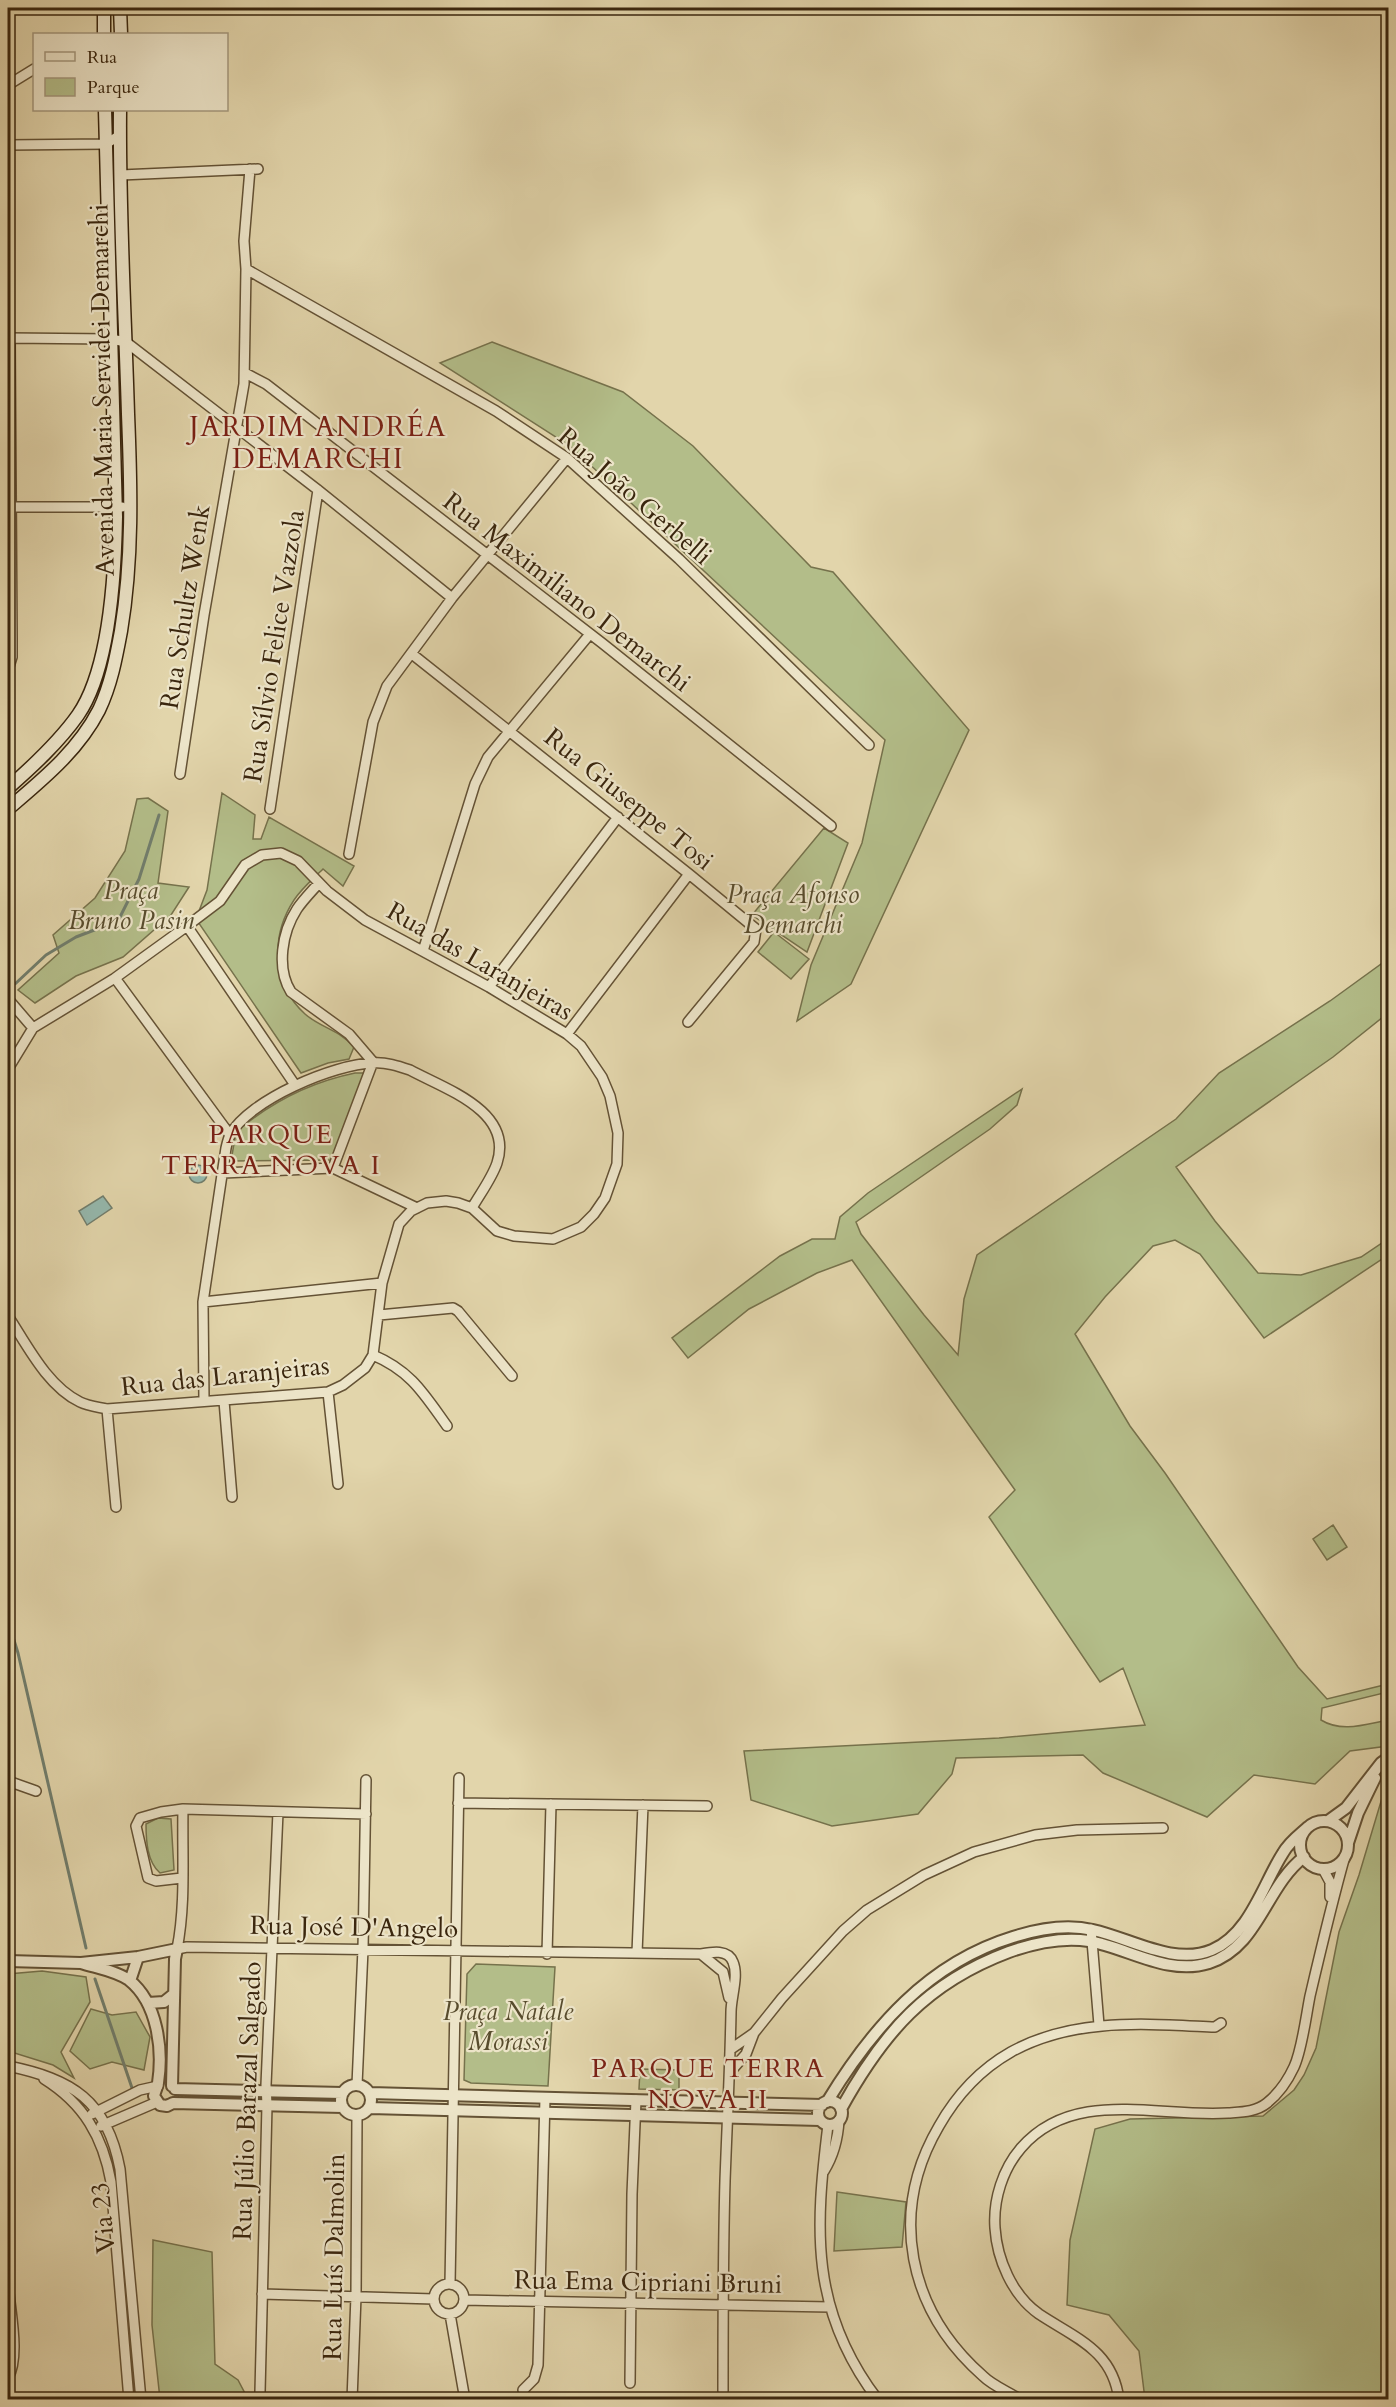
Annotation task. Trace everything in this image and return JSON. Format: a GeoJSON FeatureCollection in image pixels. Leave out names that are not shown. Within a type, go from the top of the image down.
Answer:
{"type":"FeatureCollection","features":[{"type":"Feature","properties":{"kind":"main road"},"geometry":{"type":"LineString","coordinates":[[101,33],[104,8]]}},
{"type":"Feature","properties":{"kind":"main road"},"geometry":{"type":"LineString","coordinates":[[120,8],[121,33]]}},
{"type":"Feature","properties":{"kind":"main road","name":"Avenida Maria Servidei Demarchi"},"geometry":{"type":"LineString","coordinates":[[8,788],[50,749],[78,715],[90,691],[105,637],[114,583],[116,507],[105,111]]}},
{"type":"Feature","properties":{"kind":"main road","name":"Avenida Maria Servidei Demarchi"},"geometry":{"type":"LineString","coordinates":[[8,809],[66,757],[82,738],[106,694],[117,655],[126,596],[132,507],[120,111]]}},
{"type":"Feature","properties":{"kind":"street"},"geometry":{"type":"LineString","coordinates":[[8,85],[33,70]]}},
{"type":"Feature","properties":{"kind":"street"},"geometry":{"type":"LineString","coordinates":[[8,145],[106,144],[120,135]]}},
{"type":"Feature","properties":{"kind":"street","name":"Rua Schultz Wenk"},"geometry":{"type":"LineString","coordinates":[[121,175],[254,169],[244,241],[246,373],[180,774]]}},
{"type":"Feature","properties":{"kind":"street","name":"Rua João Gerbelli"},"geometry":{"type":"LineString","coordinates":[[246,269],[496,411],[567,458],[678,560],[869,745]]}},
{"type":"Feature","properties":{"kind":"street"},"geometry":{"type":"LineString","coordinates":[[8,670],[12,657],[9,339],[111,339],[126,342],[318,490],[452,598]]}},
{"type":"Feature","properties":{"kind":"street","name":"Rua Maximiliano Demarchi"},"geometry":{"type":"LineString","coordinates":[[246,373],[266,384],[590,634],[831,826]]}},
{"type":"Feature","properties":{"kind":"street"},"geometry":{"type":"LineString","coordinates":[[349,855],[373,722],[379,702],[391,679],[452,598],[567,458]]}},
{"type":"Feature","properties":{"kind":"street","name":"Rua Sílvio Felice Vazzola"},"geometry":{"type":"LineString","coordinates":[[270,809],[318,490]]}},
{"type":"Feature","properties":{"kind":"street"},"geometry":{"type":"LineString","coordinates":[[10,507],[132,507]]}},
{"type":"Feature","properties":{"kind":"street"},"geometry":{"type":"LineString","coordinates":[[423,951],[475,784],[488,757],[590,634]]}},
{"type":"Feature","properties":{"kind":"street","name":"Rua Giuseppe Tosi"},"geometry":{"type":"LineString","coordinates":[[412,654],[753,926],[756,933],[754,942],[688,1022]]}},
{"type":"Feature","properties":{"kind":"street"},"geometry":{"type":"LineString","coordinates":[[489,987],[618,817]]}},
{"type":"Feature","properties":{"kind":"street","name":"Rua das Laranjeiras"},"geometry":{"type":"LineString","coordinates":[[8,1069],[33,1028],[116,978],[220,901],[245,865],[262,855],[280,853],[298,861],[319,883],[365,920],[489,987],[567,1034],[580,1046],[597,1069],[612,1104],[618,1133],[617,1164],[605,1198],[581,1227],[553,1239],[514,1236],[497,1231],[472,1208],[446,1201],[427,1203],[417,1208]]}},
{"type":"Feature","properties":{"kind":"street"},"geometry":{"type":"LineString","coordinates":[[567,1034],[690,874]]}},
{"type":"Feature","properties":{"kind":"street"},"geometry":{"type":"LineString","coordinates":[[319,883],[297,909],[288,928],[283,955],[286,984],[291,992],[306,1005],[349,1034],[373,1062]]}},
{"type":"Feature","properties":{"kind":"street"},"geometry":{"type":"LineString","coordinates":[[187,926],[295,1084]]}},
{"type":"Feature","properties":{"kind":"street"},"geometry":{"type":"LineString","coordinates":[[116,978],[224,1130],[230,1135]]}},
{"type":"Feature","properties":{"kind":"street"},"geometry":{"type":"LineString","coordinates":[[8,999],[33,1028]]}},
{"type":"Feature","properties":{"kind":"street"},"geometry":{"type":"LineString","coordinates":[[333,1168],[373,1062]]}},
{"type":"Feature","properties":{"kind":"street"},"geometry":{"type":"LineString","coordinates":[[204,1401],[203,1302],[226,1148],[230,1135],[240,1122],[295,1084],[345,1068],[373,1062],[410,1070],[470,1102],[492,1121],[501,1139],[497,1165],[472,1208]]}},
{"type":"Feature","properties":{"kind":"street"},"geometry":{"type":"LineString","coordinates":[[223,1173],[333,1168],[417,1208]]}},
{"type":"Feature","properties":{"kind":"street"},"geometry":{"type":"LineString","coordinates":[[417,1208],[411,1210],[399,1224],[382,1283],[373,1355],[408,1375],[447,1426]]}},
{"type":"Feature","properties":{"kind":"street"},"geometry":{"type":"LineString","coordinates":[[203,1302],[382,1283]]}},
{"type":"Feature","properties":{"kind":"street"},"geometry":{"type":"LineString","coordinates":[[379,1315],[453,1308],[458,1311],[512,1376]]}},
{"type":"Feature","properties":{"kind":"street","name":"Rua das Laranjeiras"},"geometry":{"type":"LineString","coordinates":[[8,1316],[53,1381],[78,1401],[107,1409],[328,1392],[365,1368],[373,1355]]}},
{"type":"Feature","properties":{"kind":"street"},"geometry":{"type":"LineString","coordinates":[[328,1392],[338,1484]]}},
{"type":"Feature","properties":{"kind":"street"},"geometry":{"type":"LineString","coordinates":[[224,1401],[232,1497]]}},
{"type":"Feature","properties":{"kind":"street"},"geometry":{"type":"LineString","coordinates":[[107,1409],[116,1507]]}},
{"type":"Feature","properties":{"kind":"street"},"geometry":{"type":"LineString","coordinates":[[1328,1821],[1346,1808],[1385,1761]]}},
{"type":"Feature","properties":{"kind":"street"},"geometry":{"type":"LineString","coordinates":[[1119,2400],[1113,2376],[1101,2357],[1079,2337],[1037,2312],[1009,2278],[999,2256],[995,2225],[998,2192],[1005,2172],[1013,2157],[1041,2129],[1065,2117],[1106,2109],[1220,2113],[1251,2111],[1266,2104],[1295,2066],[1326,1925],[1348,1843],[1358,1813],[1385,1761]]}},
{"type":"Feature","properties":{"kind":"street"},"geometry":{"type":"LineString","coordinates":[[450,2284],[459,1778]]}},
{"type":"Feature","properties":{"kind":"street"},"geometry":{"type":"LineString","coordinates":[[357,2085],[363,1949],[366,1780]]}},
{"type":"Feature","properties":{"kind":"street"},"geometry":{"type":"LineString","coordinates":[[8,1781],[36,1791]]}},
{"type":"Feature","properties":{"kind":"street"},"geometry":{"type":"LineString","coordinates":[[458,1803],[707,1806]]}},
{"type":"Feature","properties":{"kind":"street"},"geometry":{"type":"LineString","coordinates":[[547,1954],[551,1804]]}},
{"type":"Feature","properties":{"kind":"street"},"geometry":{"type":"LineString","coordinates":[[637,1953],[643,1805]]}},
{"type":"Feature","properties":{"kind":"street"},"geometry":{"type":"LineString","coordinates":[[182,1878],[156,1881],[148,1878],[136,1826],[140,1818],[183,1809],[366,1814]]}},
{"type":"Feature","properties":{"kind":"street"},"geometry":{"type":"LineString","coordinates":[[173,2103],[177,2096],[174,2087],[174,1994],[175,1959],[180,1934],[183,1809]]}},
{"type":"Feature","properties":{"kind":"street","name":"Rua Júlio Barazal Salgado"},"geometry":{"type":"LineString","coordinates":[[260,2392],[267,2091],[278,1812]]}},
{"type":"Feature","properties":{"kind":"street"},"geometry":{"type":"LineString","coordinates":[[878,2400],[853,2363],[830,2307],[823,2280],[819,2241],[819,2208],[824,2171],[824,2122],[818,2111],[878,2029],[928,1979],[960,1960],[1004,1940],[1051,1928],[1091,1929],[1163,1951],[1184,1954],[1202,1953],[1213,1949],[1225,1942],[1241,1926],[1283,1852],[1308,1827],[1321,1821],[1328,1821],[1342,1829],[1348,1843]]}},
{"type":"Feature","properties":{"kind":"street"},"geometry":{"type":"LineString","coordinates":[[1308,1827],[1300,1841],[1304,1857],[1316,1867],[1323,1869],[1336,1865],[1346,1856]]}},
{"type":"Feature","properties":{"kind":"street"},"geometry":{"type":"LineString","coordinates":[[731,2049],[754,2033],[843,1930],[867,1910],[924,1875],[974,1852],[1035,1835],[1077,1830],[1163,1828]]}},
{"type":"Feature","properties":{"kind":"street"},"geometry":{"type":"LineString","coordinates":[[370,2108],[728,2116],[834,2124],[859,2076],[895,2028],[925,1998],[958,1974],[1020,1948],[1073,1940],[1091,1941],[1167,1964],[1207,1964],[1225,1956],[1243,1941],[1285,1875],[1304,1857]]}},
{"type":"Feature","properties":{"kind":"street"},"geometry":{"type":"LineString","coordinates":[[1323,1869],[1331,1888],[1326,1925]]}},
{"type":"Feature","properties":{"kind":"street"},"geometry":{"type":"LineString","coordinates":[[1091,1929],[1099,2025]]}},
{"type":"Feature","properties":{"kind":"street","name":"Rua José D'Angelo"},"geometry":{"type":"LineString","coordinates":[[8,1961],[81,1963],[138,1957],[187,1947],[547,1954],[722,1953],[728,1955],[733,1961],[735,1970],[730,2009]]}},
{"type":"Feature","properties":{"kind":"street"},"geometry":{"type":"LineString","coordinates":[[701,1954],[723,1972],[730,2009],[731,2049],[722,2305],[723,2391]]}},
{"type":"Feature","properties":{"kind":"street"},"geometry":{"type":"LineString","coordinates":[[129,1981],[138,1957]]}},
{"type":"Feature","properties":{"kind":"street"},"geometry":{"type":"LineString","coordinates":[[81,1963],[112,1972],[129,1981],[148,2003],[158,2037],[158,2086],[154,2096],[157,2102],[167,2106],[173,2103],[343,2107]]}},
{"type":"Feature","properties":{"kind":"street"},"geometry":{"type":"LineString","coordinates":[[148,2003],[164,2002],[174,1994]]}},
{"type":"Feature","properties":{"kind":"street"},"geometry":{"type":"LineString","coordinates":[[1021,2400],[984,2378],[951,2343],[927,2303],[914,2267],[911,2206],[917,2175],[930,2140],[946,2114],[982,2071],[1011,2052],[1044,2037],[1099,2025],[1215,2026],[1221,2023]]}},
{"type":"Feature","properties":{"kind":"street"},"geometry":{"type":"LineString","coordinates":[[730,2072],[746,2054],[754,2033]]}},
{"type":"Feature","properties":{"kind":"street","name":"Via 23"},"geometry":{"type":"LineString","coordinates":[[8,2066],[66,2083],[82,2095],[97,2111],[105,2125],[120,2169],[141,2400]]}},
{"type":"Feature","properties":{"kind":"street","name":"Via 23"},"geometry":{"type":"LineString","coordinates":[[35,2073],[70,2098],[86,2117],[106,2156],[111,2182],[129,2400]]}},
{"type":"Feature","properties":{"kind":"street"},"geometry":{"type":"LineString","coordinates":[[86,2117],[140,2090],[165,2084],[174,2087],[343,2093]]}},
{"type":"Feature","properties":{"kind":"street"},"geometry":{"type":"LineString","coordinates":[[357,2085],[370,2094],[372,2101],[370,2108],[357,2115],[349,2113],[343,2107],[341,2100],[343,2093],[349,2087],[357,2085]]}},
{"type":"Feature","properties":{"kind":"street"},"geometry":{"type":"LineString","coordinates":[[370,2094],[835,2103],[840,2115],[832,2159],[824,2171]]}},
{"type":"Feature","properties":{"kind":"street"},"geometry":{"type":"LineString","coordinates":[[523,2390],[534,2379],[538,2366],[545,2098]]}},
{"type":"Feature","properties":{"kind":"street"},"geometry":{"type":"LineString","coordinates":[[630,2383],[636,2100]]}},
{"type":"Feature","properties":{"kind":"street"},"geometry":{"type":"LineString","coordinates":[[94,2130],[157,2102]]}},
{"type":"Feature","properties":{"kind":"street","name":"Rua Luís Dalmolin"},"geometry":{"type":"LineString","coordinates":[[352,2400],[356,2296],[357,2115]]}},
{"type":"Feature","properties":{"kind":"street"},"geometry":{"type":"LineString","coordinates":[[8,2281],[14,2352],[12,2369],[8,2378]]}},
{"type":"Feature","properties":{"kind":"street"},"geometry":{"type":"LineString","coordinates":[[450,2284],[461,2289],[464,2300],[460,2310],[450,2314],[439,2310],[434,2299],[439,2288],[450,2284]]}},
{"type":"Feature","properties":{"kind":"street"},"geometry":{"type":"LineString","coordinates":[[262,2294],[434,2299]]}},
{"type":"Feature","properties":{"kind":"street","name":"Rua Ema Cipriani Bruni"},"geometry":{"type":"LineString","coordinates":[[464,2300],[830,2307]]}},
{"type":"Feature","properties":{"kind":"street"},"geometry":{"type":"LineString","coordinates":[[450,2314],[465,2400]]}},
{"type":"Feature","properties":{"kind":"street"},"geometry":{"type":"LineString","coordinates":[[122,2400],[127,2372]]}},
{"type":"Feature","properties":{"kind":"green space"},"geometry":{"type":"Polygon","coordinates":[[[492,342],[623,392],[693,446],[811,567],[833,572],[969,730],[851,984],[797,1021],[811,965],[862,843],[885,740],[570,446],[440,363],[492,342]]]}},
{"type":"Feature","properties":{"kind":"green space"},"geometry":{"type":"Polygon","coordinates":[[[222,793],[255,815],[253,839],[261,839],[269,817],[354,866],[343,886],[323,869],[304,888],[286,914],[278,944],[281,975],[294,1002],[311,1019],[342,1036],[354,1047],[349,1059],[328,1063],[301,1073],[196,919],[207,890],[222,793]]]}},
{"type":"Feature","properties":{"kind":"green space","name":"Praça Bruno Pasin"},"geometry":{"type":"Polygon","coordinates":[[[148,798],[168,811],[158,883],[189,887],[171,915],[123,957],[76,976],[35,1003],[18,990],[59,953],[53,935],[95,898],[125,851],[137,799],[148,798]]]}},
{"type":"Feature","properties":{"kind":"green space","name":"Praça Afonso Demarchi"},"geometry":{"type":"Polygon","coordinates":[[[824,828],[848,843],[807,952],[752,915],[824,828]]]}},
{"type":"Feature","properties":{"kind":"green space"},"geometry":{"type":"Polygon","coordinates":[[[774,932],[809,959],[791,979],[758,952],[774,932]]]}},
{"type":"Feature","properties":{"kind":"green space"},"geometry":{"type":"Polygon","coordinates":[[[1388,959],[1388,1013],[1333,1057],[1176,1167],[1215,1221],[1258,1273],[1301,1275],[1361,1257],[1388,1239],[1388,1255],[1264,1338],[1200,1254],[1175,1240],[1153,1246],[1105,1297],[1075,1334],[1130,1426],[1165,1473],[1298,1667],[1327,1699],[1388,1684],[1388,1692],[1322,1708],[1321,1720],[1346,1727],[1388,1720],[1388,1746],[1350,1751],[1315,1784],[1254,1775],[1207,1817],[1103,1773],[1083,1755],[956,1758],[952,1774],[918,1814],[832,1826],[751,1800],[744,1751],[999,1738],[1145,1725],[1123,1668],[1100,1682],[989,1517],[1015,1490],[852,1260],[817,1273],[749,1309],[688,1358],[672,1338],[780,1256],[812,1239],[835,1239],[840,1217],[868,1193],[1022,1089],[1017,1105],[990,1129],[856,1222],[861,1234],[958,1355],[964,1299],[977,1255],[1176,1119],[1219,1073],[1330,1001],[1388,959]]]}},
{"type":"Feature","properties":{"kind":"green space"},"geometry":{"type":"Polygon","coordinates":[[[355,1073],[364,1073],[362,1082],[331,1160],[231,1161],[236,1132],[263,1112],[307,1088],[355,1073]]]}},
{"type":"Feature","properties":{"kind":"green space"},"geometry":{"type":"Polygon","coordinates":[[[1333,1525],[1347,1547],[1327,1560],[1313,1539],[1333,1525]]]}},
{"type":"Feature","properties":{"kind":"green space"},"geometry":{"type":"Polygon","coordinates":[[[1388,1778],[1388,2399],[1145,2399],[1139,2351],[1109,2315],[1067,2305],[1070,2240],[1095,2129],[1130,2119],[1263,2116],[1294,2090],[1304,2075],[1316,2048],[1339,1932],[1388,1778]]]}},
{"type":"Feature","properties":{"kind":"green space"},"geometry":{"type":"Polygon","coordinates":[[[158,1818],[171,1819],[174,1870],[160,1873],[150,1857],[146,1830],[146,1824],[158,1818]]]}},
{"type":"Feature","properties":{"kind":"green space","name":"Praça Natale Morassi"},"geometry":{"type":"Polygon","coordinates":[[[476,1964],[555,1967],[548,2086],[471,2083],[464,2080],[467,1974],[476,1964]]]}},
{"type":"Feature","properties":{"kind":"green space"},"geometry":{"type":"Polygon","coordinates":[[[42,1971],[86,1977],[90,2002],[61,2052],[74,2078],[53,2065],[8,2051],[8,1974],[42,1971]]]}},
{"type":"Feature","properties":{"kind":"green space"},"geometry":{"type":"Polygon","coordinates":[[[91,2009],[112,2015],[136,2012],[150,2037],[144,2070],[112,2062],[90,2069],[70,2051],[91,2009]]]}},
{"type":"Feature","properties":{"kind":"green space"},"geometry":{"type":"Polygon","coordinates":[[[640,2069],[679,2070],[679,2090],[639,2089],[640,2069]]]}},
{"type":"Feature","properties":{"kind":"green space"},"geometry":{"type":"Polygon","coordinates":[[[837,2192],[906,2202],[902,2247],[834,2251],[837,2192]]]}},
{"type":"Feature","properties":{"kind":"green space"},"geometry":{"type":"Polygon","coordinates":[[[153,2240],[212,2252],[215,2364],[238,2380],[248,2399],[160,2399],[152,2325],[153,2240]]]}},
{"type":"Feature","properties":{"kind":"water"},"geometry":{"type":"Polygon","coordinates":[[[198,1165],[204,1168],[207,1174],[204,1180],[198,1183],[192,1180],[189,1174],[192,1168],[198,1165]]]}},
{"type":"Feature","properties":{"kind":"water"},"geometry":{"type":"Polygon","coordinates":[[[103,1196],[112,1208],[87,1225],[79,1211],[103,1196]]]}},
{"type":"Feature","properties":{"kind":"waterway"},"geometry":{"type":"LineString","coordinates":[[15,984],[46,955],[76,937],[118,921],[139,879],[159,815]]}},
{"type":"Feature","properties":{"kind":"waterway"},"geometry":{"type":"LineString","coordinates":[[8,1621],[18,1653],[86,1948]]}},
{"type":"Feature","properties":{"kind":"waterway"},"geometry":{"type":"LineString","coordinates":[[95,1979],[132,2088]]}},
{"type":"Feature","properties":{"kind":"district","name":"JARDIM ANDRÉA DEMARCHI"},"geometry":{"type":"Point","coordinates":[318,443]}},
{"type":"Feature","properties":{"kind":"district","name":"PARQUE TERRA NOVA I"},"geometry":{"type":"Point","coordinates":[271,1150]}},
{"type":"Feature","properties":{"kind":"district","name":"PARQUE TERRA NOVA II"},"geometry":{"type":"Point","coordinates":[708,2084]}}]}
